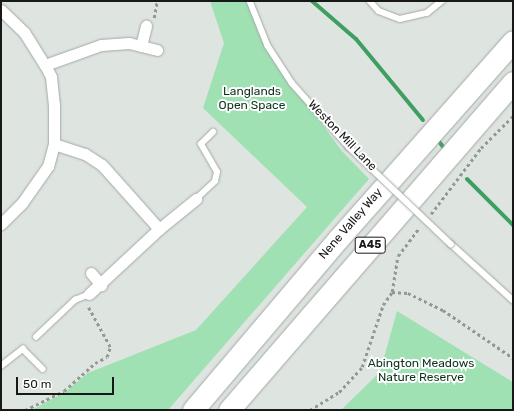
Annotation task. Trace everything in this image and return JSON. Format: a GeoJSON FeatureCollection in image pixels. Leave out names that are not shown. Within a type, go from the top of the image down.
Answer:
{"type":"FeatureCollection","features":[{"type":"Feature","properties":{"kind":"highway","name":"Nene Valley Way"},"geometry":{"type":"LineString","coordinates":[[193,410],[338,239],[513,41]]}},
{"type":"Feature","properties":{"kind":"highway","name":"A45"},"geometry":{"type":"LineString","coordinates":[[229,410],[513,82]]}},
{"type":"Feature","properties":{"kind":"street"},"geometry":{"type":"LineString","coordinates":[[1,10],[24,32],[45,65],[51,77],[54,105],[54,144],[38,182],[1,224]]}},
{"type":"Feature","properties":{"kind":"street"},"geometry":{"type":"LineString","coordinates":[[141,46],[146,26]]}},
{"type":"Feature","properties":{"kind":"street"},"geometry":{"type":"LineString","coordinates":[[45,65],[101,45],[141,46],[157,50]]}},
{"type":"Feature","properties":{"kind":"street"},"geometry":{"type":"LineString","coordinates":[[54,144],[85,154],[102,165],[159,229]]}},
{"type":"Feature","properties":{"kind":"street"},"geometry":{"type":"LineString","coordinates":[[89,294],[101,285],[159,229],[196,199]]}},
{"type":"Feature","properties":{"kind":"street"},"geometry":{"type":"LineString","coordinates":[[91,273],[101,285]]}},
{"type":"Feature","properties":{"kind":"lane","name":"Weston Mill Lane"},"geometry":{"type":"LineString","coordinates":[[250,1],[268,46],[292,83],[350,146],[451,244],[513,300]]}},
{"type":"Feature","properties":{"kind":"lane"},"geometry":{"type":"LineString","coordinates":[[370,1],[378,11],[400,19],[427,12],[442,1]]}},
{"type":"Feature","properties":{"kind":"lane"},"geometry":{"type":"LineString","coordinates":[[196,199],[215,181],[217,172],[201,144],[213,132]]}},
{"type":"Feature","properties":{"kind":"lane"},"geometry":{"type":"LineString","coordinates":[[36,337],[75,300],[89,294]]}},
{"type":"Feature","properties":{"kind":"lane"},"geometry":{"type":"LineString","coordinates":[[1,366],[23,349],[43,369]]}},
{"type":"Feature","properties":{"kind":"path"},"geometry":{"type":"LineString","coordinates":[[310,410],[339,392],[362,367],[383,305],[392,292],[398,256],[481,148],[513,116]]}},
{"type":"Feature","properties":{"kind":"path"},"geometry":{"type":"LineString","coordinates":[[392,292],[408,293],[443,310],[513,358]]}},
{"type":"Feature","properties":{"kind":"path"},"geometry":{"type":"LineString","coordinates":[[25,410],[64,391],[95,363],[107,357],[110,347],[87,304],[89,294]]}},
{"type":"Feature","properties":{"kind":"green space","name":"Langlands Open Space"},"geometry":{"type":"Polygon","coordinates":[[[210,1],[250,1],[268,46],[292,83],[341,150],[369,179],[168,410],[32,410],[65,392],[88,373],[196,330],[307,207],[203,108],[224,43],[210,1]]]}},
{"type":"Feature","properties":{"kind":"green space","name":"Abington Meadows Nature Reserve"},"geometry":{"type":"Polygon","coordinates":[[[397,311],[513,382],[513,410],[341,410],[380,372],[397,311]]]}},
{"type":"Feature","properties":{"kind":"waterway"},"geometry":{"type":"LineString","coordinates":[[312,1],[356,39],[423,120]]}},
{"type":"Feature","properties":{"kind":"waterway"},"geometry":{"type":"LineString","coordinates":[[438,140],[443,147]]}},
{"type":"Feature","properties":{"kind":"waterway"},"geometry":{"type":"LineString","coordinates":[[467,179],[513,225]]}}]}
